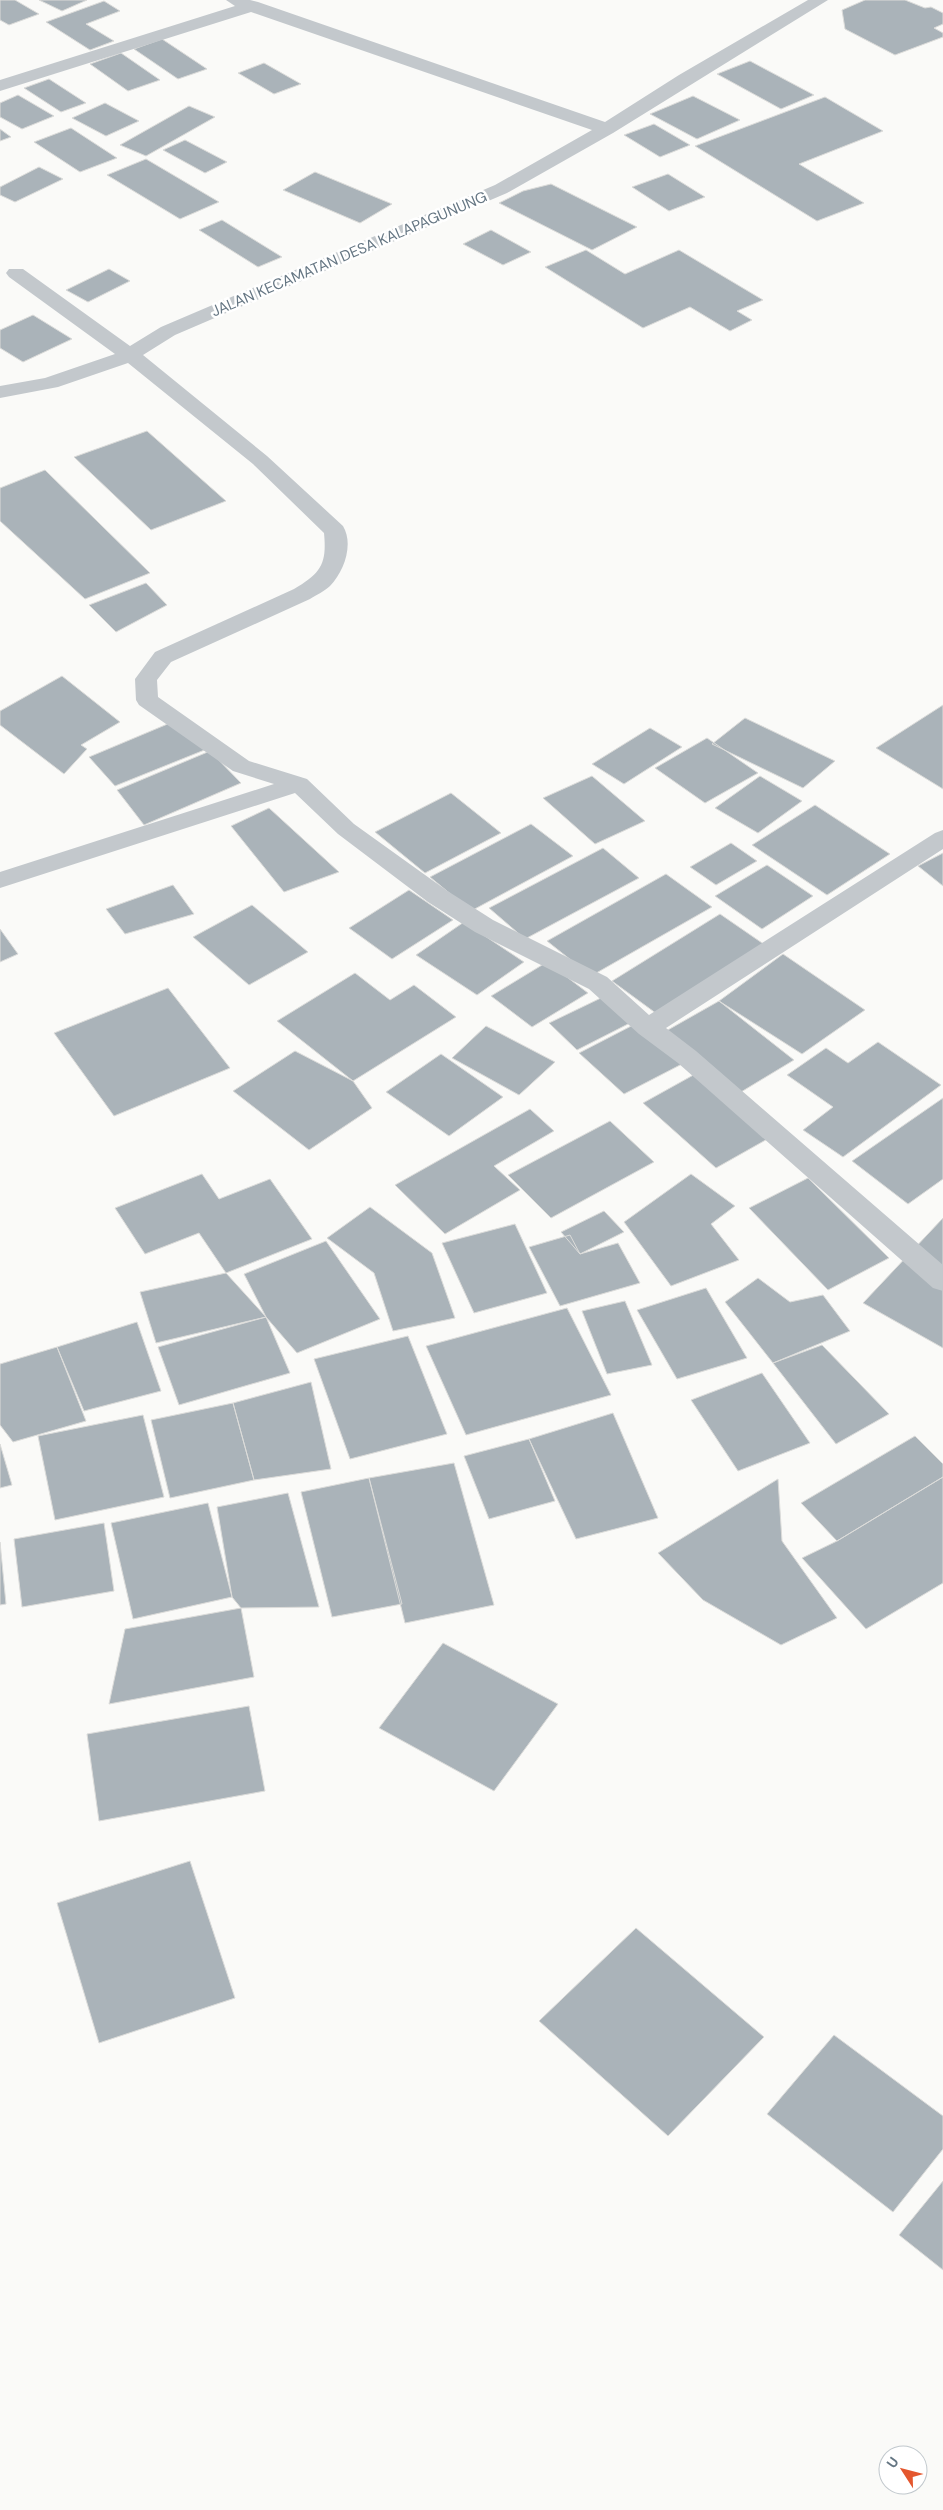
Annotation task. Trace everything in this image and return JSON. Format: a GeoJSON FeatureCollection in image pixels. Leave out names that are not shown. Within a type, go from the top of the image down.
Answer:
{"type":"FeatureCollection","features":[{"type":"Feature","properties":{"kind":"street"},"geometry":{"type":"LineString","coordinates":[[234,0],[607,129]]}},
{"type":"Feature","properties":{"kind":"street","name":"JALAN KECAMATAN DESA KALAPAGUNUNG"},"geometry":{"type":"LineString","coordinates":[[0,392],[45,386],[130,355],[168,331],[501,189],[607,129],[685,79],[820,0]]}},
{"type":"Feature","properties":{"kind":"street"},"geometry":{"type":"LineString","coordinates":[[0,86],[252,6]]}},
{"type":"Feature","properties":{"kind":"street"},"geometry":{"type":"LineString","coordinates":[[16,273],[130,355],[260,460],[334,531],[338,555],[322,582],[302,594],[163,657],[146,679],[147,700],[241,766],[300,784],[346,828],[437,896],[484,926],[541,952],[598,983],[943,1281]]}},
{"type":"Feature","properties":{"kind":"street"},"geometry":{"type":"LineString","coordinates":[[0,880],[300,784]]}},
{"type":"Feature","properties":{"kind":"street"},"geometry":{"type":"LineString","coordinates":[[648,1028],[943,838]]}},
{"type":"Feature","properties":{"kind":"building"},"geometry":{"type":"Polygon","coordinates":[[[0,0],[15,0],[39,14],[9,25],[0,20],[0,0]]]}},
{"type":"Feature","properties":{"kind":"building"},"geometry":{"type":"Polygon","coordinates":[[[39,0],[87,0],[62,11],[39,0]]]}},
{"type":"Feature","properties":{"kind":"building"},"geometry":{"type":"Polygon","coordinates":[[[865,0],[905,0],[925,8],[931,7],[943,13],[943,24],[934,28],[943,33],[943,37],[895,55],[845,29],[842,10],[865,0]]]}},
{"type":"Feature","properties":{"kind":"building"},"geometry":{"type":"Polygon","coordinates":[[[104,1],[120,11],[86,24],[114,41],[90,50],[46,22],[104,1]]]}},
{"type":"Feature","properties":{"kind":"building"},"geometry":{"type":"Polygon","coordinates":[[[162,39],[207,69],[178,79],[134,49],[162,39]]]}},
{"type":"Feature","properties":{"kind":"building"},"geometry":{"type":"Polygon","coordinates":[[[121,53],[160,80],[128,91],[90,64],[121,53]]]}},
{"type":"Feature","properties":{"kind":"building"},"geometry":{"type":"Polygon","coordinates":[[[750,61],[814,95],[781,109],[717,74],[750,61]]]}},
{"type":"Feature","properties":{"kind":"building"},"geometry":{"type":"Polygon","coordinates":[[[264,63],[301,84],[274,94],[238,73],[264,63]]]}},
{"type":"Feature","properties":{"kind":"building"},"geometry":{"type":"Polygon","coordinates":[[[49,79],[86,103],[61,112],[24,88],[49,79]]]}},
{"type":"Feature","properties":{"kind":"building"},"geometry":{"type":"Polygon","coordinates":[[[18,95],[54,116],[22,129],[0,117],[0,103],[18,95]]]}},
{"type":"Feature","properties":{"kind":"building"},"geometry":{"type":"Polygon","coordinates":[[[693,96],[740,120],[697,139],[650,114],[693,96]]]}},
{"type":"Feature","properties":{"kind":"building"},"geometry":{"type":"Polygon","coordinates":[[[825,97],[883,131],[799,164],[864,203],[817,221],[695,146],[825,97]]]}},
{"type":"Feature","properties":{"kind":"building"},"geometry":{"type":"Polygon","coordinates":[[[105,103],[139,121],[106,136],[72,118],[105,103]]]}},
{"type":"Feature","properties":{"kind":"building"},"geometry":{"type":"Polygon","coordinates":[[[189,106],[215,117],[146,156],[120,145],[189,106]]]}},
{"type":"Feature","properties":{"kind":"building"},"geometry":{"type":"Polygon","coordinates":[[[654,124],[690,145],[660,157],[624,135],[654,124]]]}},
{"type":"Feature","properties":{"kind":"building"},"geometry":{"type":"Polygon","coordinates":[[[71,128],[117,158],[80,172],[34,142],[71,128]]]}},
{"type":"Feature","properties":{"kind":"building"},"geometry":{"type":"Polygon","coordinates":[[[0,129],[11,137],[0,141],[0,129]]]}},
{"type":"Feature","properties":{"kind":"building"},"geometry":{"type":"Polygon","coordinates":[[[185,140],[227,162],[205,173],[163,150],[185,140]]]}},
{"type":"Feature","properties":{"kind":"building"},"geometry":{"type":"Polygon","coordinates":[[[146,159],[219,202],[180,219],[107,175],[146,159]]]}},
{"type":"Feature","properties":{"kind":"building"},"geometry":{"type":"Polygon","coordinates":[[[39,167],[63,179],[15,202],[0,195],[0,187],[39,167]]]}},
{"type":"Feature","properties":{"kind":"building"},"geometry":{"type":"Polygon","coordinates":[[[315,172],[392,204],[360,223],[283,190],[315,172]]]}},
{"type":"Feature","properties":{"kind":"building"},"geometry":{"type":"Polygon","coordinates":[[[668,174],[705,197],[669,211],[632,187],[668,174]]]}},
{"type":"Feature","properties":{"kind":"building"},"geometry":{"type":"Polygon","coordinates":[[[551,184],[637,227],[592,250],[499,203],[523,191],[551,184]]]}},
{"type":"Feature","properties":{"kind":"building"},"geometry":{"type":"Polygon","coordinates":[[[222,220],[282,257],[258,267],[199,230],[222,220]]]}},
{"type":"Feature","properties":{"kind":"building"},"geometry":{"type":"Polygon","coordinates":[[[491,230],[531,252],[503,265],[463,244],[491,230]]]}},
{"type":"Feature","properties":{"kind":"building"},"geometry":{"type":"Polygon","coordinates":[[[586,250],[625,274],[679,250],[763,300],[737,311],[752,320],[730,331],[690,307],[643,328],[545,267],[586,250]]]}},
{"type":"Feature","properties":{"kind":"building"},"geometry":{"type":"Polygon","coordinates":[[[109,269],[130,281],[88,302],[66,290],[109,269]]]}},
{"type":"Feature","properties":{"kind":"building"},"geometry":{"type":"Polygon","coordinates":[[[33,315],[72,339],[23,362],[0,348],[0,330],[33,315]]]}},
{"type":"Feature","properties":{"kind":"building"},"geometry":{"type":"Polygon","coordinates":[[[147,431],[226,501],[151,530],[74,457],[147,431]]]}},
{"type":"Feature","properties":{"kind":"building"},"geometry":{"type":"Polygon","coordinates":[[[45,470],[150,573],[85,599],[0,521],[0,488],[45,470]]]}},
{"type":"Feature","properties":{"kind":"building"},"geometry":{"type":"Polygon","coordinates":[[[146,583],[167,605],[116,632],[89,605],[146,583]]]}},
{"type":"Feature","properties":{"kind":"building"},"geometry":{"type":"Polygon","coordinates":[[[62,676],[120,722],[81,745],[87,749],[64,774],[0,725],[0,711],[62,676]]]}},
{"type":"Feature","properties":{"kind":"building"},"geometry":{"type":"Polygon","coordinates":[[[943,705],[943,789],[876,748],[943,705]]]}},
{"type":"Feature","properties":{"kind":"building"},"geometry":{"type":"Polygon","coordinates":[[[745,718],[835,761],[803,788],[712,744],[745,718]]]}},
{"type":"Feature","properties":{"kind":"building"},"geometry":{"type":"Polygon","coordinates":[[[170,723],[207,749],[115,786],[89,757],[170,723]]]}},
{"type":"Feature","properties":{"kind":"building"},"geometry":{"type":"Polygon","coordinates":[[[650,728],[682,747],[624,784],[592,764],[650,728]]]}},
{"type":"Feature","properties":{"kind":"building"},"geometry":{"type":"Polygon","coordinates":[[[707,738],[758,773],[705,803],[655,768],[707,738]]]}},
{"type":"Feature","properties":{"kind":"building"},"geometry":{"type":"Polygon","coordinates":[[[210,751],[241,783],[144,825],[117,790],[210,751]]]}},
{"type":"Feature","properties":{"kind":"building"},"geometry":{"type":"Polygon","coordinates":[[[592,776],[645,821],[595,844],[543,798],[592,776]]]}},
{"type":"Feature","properties":{"kind":"building"},"geometry":{"type":"Polygon","coordinates":[[[760,776],[802,801],[758,833],[715,808],[760,776]]]}},
{"type":"Feature","properties":{"kind":"building"},"geometry":{"type":"Polygon","coordinates":[[[451,793],[501,833],[425,873],[375,832],[451,793]]]}},
{"type":"Feature","properties":{"kind":"building"},"geometry":{"type":"Polygon","coordinates":[[[815,805],[890,854],[827,895],[752,845],[815,805]]]}},
{"type":"Feature","properties":{"kind":"building"},"geometry":{"type":"Polygon","coordinates":[[[269,808],[339,872],[284,892],[231,826],[269,808]]]}},
{"type":"Feature","properties":{"kind":"building"},"geometry":{"type":"Polygon","coordinates":[[[531,824],[573,856],[471,911],[430,877],[531,824]]]}},
{"type":"Feature","properties":{"kind":"building"},"geometry":{"type":"Polygon","coordinates":[[[731,843],[757,861],[716,885],[690,867],[731,843]]]}},
{"type":"Feature","properties":{"kind":"building"},"geometry":{"type":"Polygon","coordinates":[[[603,848],[639,878],[525,939],[489,908],[603,848]]]}},
{"type":"Feature","properties":{"kind":"building"},"geometry":{"type":"Polygon","coordinates":[[[943,853],[943,886],[918,866],[943,853]]]}},
{"type":"Feature","properties":{"kind":"building"},"geometry":{"type":"Polygon","coordinates":[[[767,865],[813,896],[762,929],[715,896],[767,865]]]}},
{"type":"Feature","properties":{"kind":"building"},"geometry":{"type":"Polygon","coordinates":[[[666,874],[712,907],[591,976],[547,941],[666,874]]]}},
{"type":"Feature","properties":{"kind":"building"},"geometry":{"type":"Polygon","coordinates":[[[173,885],[194,914],[125,934],[106,909],[173,885]]]}},
{"type":"Feature","properties":{"kind":"building"},"geometry":{"type":"Polygon","coordinates":[[[409,890],[453,920],[392,959],[349,928],[409,890]]]}},
{"type":"Feature","properties":{"kind":"building"},"geometry":{"type":"Polygon","coordinates":[[[252,905],[308,952],[249,985],[193,937],[252,905]]]}},
{"type":"Feature","properties":{"kind":"building"},"geometry":{"type":"Polygon","coordinates":[[[720,914],[765,945],[657,1014],[612,981],[720,914]]]}},
{"type":"Feature","properties":{"kind":"building"},"geometry":{"type":"Polygon","coordinates":[[[464,922],[524,962],[477,995],[416,955],[464,922]]]}},
{"type":"Feature","properties":{"kind":"building"},"geometry":{"type":"Polygon","coordinates":[[[0,929],[18,954],[0,962],[0,929]]]}},
{"type":"Feature","properties":{"kind":"building"},"geometry":{"type":"Polygon","coordinates":[[[783,954],[865,1010],[802,1054],[719,1001],[783,954]]]}},
{"type":"Feature","properties":{"kind":"building"},"geometry":{"type":"Polygon","coordinates":[[[547,962],[588,993],[532,1027],[491,996],[547,962]]]}},
{"type":"Feature","properties":{"kind":"building"},"geometry":{"type":"Polygon","coordinates":[[[355,973],[390,1000],[414,985],[456,1017],[353,1081],[277,1021],[355,973]]]}},
{"type":"Feature","properties":{"kind":"building"},"geometry":{"type":"Polygon","coordinates":[[[168,988],[230,1068],[114,1116],[54,1033],[168,988]]]}},
{"type":"Feature","properties":{"kind":"building"},"geometry":{"type":"Polygon","coordinates":[[[605,996],[632,1022],[577,1050],[549,1023],[605,996]]]}},
{"type":"Feature","properties":{"kind":"building"},"geometry":{"type":"Polygon","coordinates":[[[719,1001],[794,1060],[741,1092],[666,1031],[719,1001]]]}},
{"type":"Feature","properties":{"kind":"building"},"geometry":{"type":"Polygon","coordinates":[[[637,1023],[682,1064],[624,1094],[579,1053],[637,1023]]]}},
{"type":"Feature","properties":{"kind":"building"},"geometry":{"type":"Polygon","coordinates":[[[486,1026],[555,1062],[519,1095],[452,1058],[486,1026]]]}},
{"type":"Feature","properties":{"kind":"building"},"geometry":{"type":"Polygon","coordinates":[[[878,1042],[941,1085],[843,1157],[803,1130],[833,1107],[787,1075],[826,1048],[848,1063],[878,1042]]]}},
{"type":"Feature","properties":{"kind":"building"},"geometry":{"type":"Polygon","coordinates":[[[295,1051],[353,1081],[372,1108],[309,1150],[233,1091],[295,1051]]]}},
{"type":"Feature","properties":{"kind":"building"},"geometry":{"type":"Polygon","coordinates":[[[441,1054],[503,1097],[449,1136],[386,1092],[441,1054]]]}},
{"type":"Feature","properties":{"kind":"building"},"geometry":{"type":"Polygon","coordinates":[[[697,1073],[771,1137],[716,1168],[643,1103],[697,1073]]]}},
{"type":"Feature","properties":{"kind":"building"},"geometry":{"type":"Polygon","coordinates":[[[943,1098],[943,1179],[908,1204],[852,1161],[943,1098]]]}},
{"type":"Feature","properties":{"kind":"building"},"geometry":{"type":"Polygon","coordinates":[[[530,1109],[554,1131],[494,1166],[520,1190],[445,1234],[395,1185],[530,1109]]]}},
{"type":"Feature","properties":{"kind":"building"},"geometry":{"type":"Polygon","coordinates":[[[610,1121],[654,1162],[551,1218],[508,1175],[610,1121]]]}},
{"type":"Feature","properties":{"kind":"building"},"geometry":{"type":"Polygon","coordinates":[[[202,1174],[219,1199],[270,1179],[312,1239],[226,1273],[199,1233],[145,1254],[115,1208],[202,1174]]]}},
{"type":"Feature","properties":{"kind":"building"},"geometry":{"type":"Polygon","coordinates":[[[691,1174],[735,1206],[711,1224],[739,1260],[671,1286],[624,1222],[691,1174]]]}},
{"type":"Feature","properties":{"kind":"building"},"geometry":{"type":"Polygon","coordinates":[[[808,1178],[889,1258],[828,1290],[749,1208],[808,1178]]]}},
{"type":"Feature","properties":{"kind":"building"},"geometry":{"type":"Polygon","coordinates":[[[370,1207],[432,1253],[455,1318],[393,1331],[374,1273],[327,1238],[370,1207]]]}},
{"type":"Feature","properties":{"kind":"building"},"geometry":{"type":"Polygon","coordinates":[[[604,1211],[624,1232],[580,1254],[561,1232],[604,1211]]]}},
{"type":"Feature","properties":{"kind":"building"},"geometry":{"type":"Polygon","coordinates":[[[943,1218],[943,1348],[863,1303],[943,1218]]]}},
{"type":"Feature","properties":{"kind":"building"},"geometry":{"type":"Polygon","coordinates":[[[515,1224],[547,1293],[474,1313],[442,1243],[515,1224]]]}},
{"type":"Feature","properties":{"kind":"building"},"geometry":{"type":"Polygon","coordinates":[[[570,1235],[580,1254],[618,1243],[640,1283],[560,1306],[529,1247],[570,1235]]]}},
{"type":"Feature","properties":{"kind":"building"},"geometry":{"type":"Polygon","coordinates":[[[326,1241],[380,1319],[297,1353],[266,1317],[244,1274],[326,1241]]]}},
{"type":"Feature","properties":{"kind":"building"},"geometry":{"type":"Polygon","coordinates":[[[226,1273],[266,1317],[156,1343],[140,1292],[226,1273]]]}},
{"type":"Feature","properties":{"kind":"building"},"geometry":{"type":"Polygon","coordinates":[[[758,1278],[790,1302],[823,1295],[850,1331],[773,1363],[725,1302],[758,1278]]]}},
{"type":"Feature","properties":{"kind":"building"},"geometry":{"type":"Polygon","coordinates":[[[706,1288],[747,1358],[677,1379],[637,1310],[706,1288]]]}},
{"type":"Feature","properties":{"kind":"building"},"geometry":{"type":"Polygon","coordinates":[[[625,1301],[652,1365],[607,1374],[582,1311],[625,1301]]]}},
{"type":"Feature","properties":{"kind":"building"},"geometry":{"type":"Polygon","coordinates":[[[567,1308],[611,1395],[466,1435],[426,1346],[567,1308]]]}},
{"type":"Feature","properties":{"kind":"building"},"geometry":{"type":"Polygon","coordinates":[[[266,1317],[290,1373],[179,1405],[158,1347],[266,1317]]]}},
{"type":"Feature","properties":{"kind":"building"},"geometry":{"type":"Polygon","coordinates":[[[137,1322],[161,1391],[84,1411],[57,1347],[137,1322]]]}},
{"type":"Feature","properties":{"kind":"building"},"geometry":{"type":"Polygon","coordinates":[[[408,1336],[447,1434],[350,1459],[314,1359],[408,1336]]]}},
{"type":"Feature","properties":{"kind":"building"},"geometry":{"type":"Polygon","coordinates":[[[822,1345],[889,1414],[836,1444],[773,1363],[822,1345]]]}},
{"type":"Feature","properties":{"kind":"building"},"geometry":{"type":"Polygon","coordinates":[[[57,1347],[86,1421],[13,1442],[0,1425],[0,1364],[57,1347]]]}},
{"type":"Feature","properties":{"kind":"building"},"geometry":{"type":"Polygon","coordinates":[[[762,1373],[810,1443],[738,1471],[691,1400],[762,1373]]]}},
{"type":"Feature","properties":{"kind":"building"},"geometry":{"type":"Polygon","coordinates":[[[311,1382],[331,1469],[254,1480],[233,1403],[311,1382]]]}},
{"type":"Feature","properties":{"kind":"building"},"geometry":{"type":"Polygon","coordinates":[[[233,1403],[254,1480],[170,1498],[151,1420],[233,1403]]]}},
{"type":"Feature","properties":{"kind":"building"},"geometry":{"type":"Polygon","coordinates":[[[613,1413],[658,1518],[576,1539],[529,1439],[613,1413]]]}},
{"type":"Feature","properties":{"kind":"building"},"geometry":{"type":"Polygon","coordinates":[[[143,1415],[164,1497],[55,1520],[38,1436],[143,1415]]]}},
{"type":"Feature","properties":{"kind":"building"},"geometry":{"type":"Polygon","coordinates":[[[915,1436],[943,1464],[943,1477],[837,1541],[801,1503],[915,1436]]]}},
{"type":"Feature","properties":{"kind":"building"},"geometry":{"type":"Polygon","coordinates":[[[529,1439],[555,1501],[489,1519],[464,1456],[529,1439]]]}},
{"type":"Feature","properties":{"kind":"building"},"geometry":{"type":"Polygon","coordinates":[[[0,1444],[12,1485],[0,1488],[0,1444]]]}},
{"type":"Feature","properties":{"kind":"building"},"geometry":{"type":"Polygon","coordinates":[[[454,1463],[494,1605],[405,1623],[369,1478],[454,1463]]]}},
{"type":"Feature","properties":{"kind":"building"},"geometry":{"type":"Polygon","coordinates":[[[943,1477],[943,1583],[866,1629],[802,1558],[837,1541],[943,1477]]]}},
{"type":"Feature","properties":{"kind":"building"},"geometry":{"type":"Polygon","coordinates":[[[369,1478],[402,1604],[332,1617],[301,1492],[369,1478]]]}},
{"type":"Feature","properties":{"kind":"building"},"geometry":{"type":"Polygon","coordinates":[[[778,1479],[782,1541],[837,1618],[781,1645],[703,1600],[658,1553],[778,1479]]]}},
{"type":"Feature","properties":{"kind":"building"},"geometry":{"type":"Polygon","coordinates":[[[288,1493],[319,1607],[241,1608],[232,1597],[217,1507],[288,1493]]]}},
{"type":"Feature","properties":{"kind":"building"},"geometry":{"type":"Polygon","coordinates":[[[208,1503],[232,1597],[133,1619],[111,1523],[208,1503]]]}},
{"type":"Feature","properties":{"kind":"building"},"geometry":{"type":"Polygon","coordinates":[[[104,1523],[114,1591],[22,1607],[14,1539],[104,1523]]]}},
{"type":"Feature","properties":{"kind":"building"},"geometry":{"type":"Polygon","coordinates":[[[0,1542],[6,1604],[0,1605],[0,1542]]]}},
{"type":"Feature","properties":{"kind":"building"},"geometry":{"type":"Polygon","coordinates":[[[241,1608],[254,1677],[109,1704],[125,1629],[241,1608]]]}},
{"type":"Feature","properties":{"kind":"building"},"geometry":{"type":"Polygon","coordinates":[[[443,1643],[558,1704],[494,1791],[379,1728],[443,1643]]]}},
{"type":"Feature","properties":{"kind":"building"},"geometry":{"type":"Polygon","coordinates":[[[249,1706],[265,1791],[99,1821],[87,1734],[249,1706]]]}},
{"type":"Feature","properties":{"kind":"building"},"geometry":{"type":"Polygon","coordinates":[[[190,1861],[235,1998],[99,2043],[57,1903],[190,1861]]]}},
{"type":"Feature","properties":{"kind":"building"},"geometry":{"type":"Polygon","coordinates":[[[636,1928],[764,2037],[668,2136],[539,2021],[636,1928]]]}},
{"type":"Feature","properties":{"kind":"building"},"geometry":{"type":"Polygon","coordinates":[[[834,2035],[943,2116],[943,2149],[893,2212],[767,2114],[834,2035]]]}},
{"type":"Feature","properties":{"kind":"building"},"geometry":{"type":"Polygon","coordinates":[[[943,2181],[943,2270],[899,2235],[943,2181]]]}}]}
